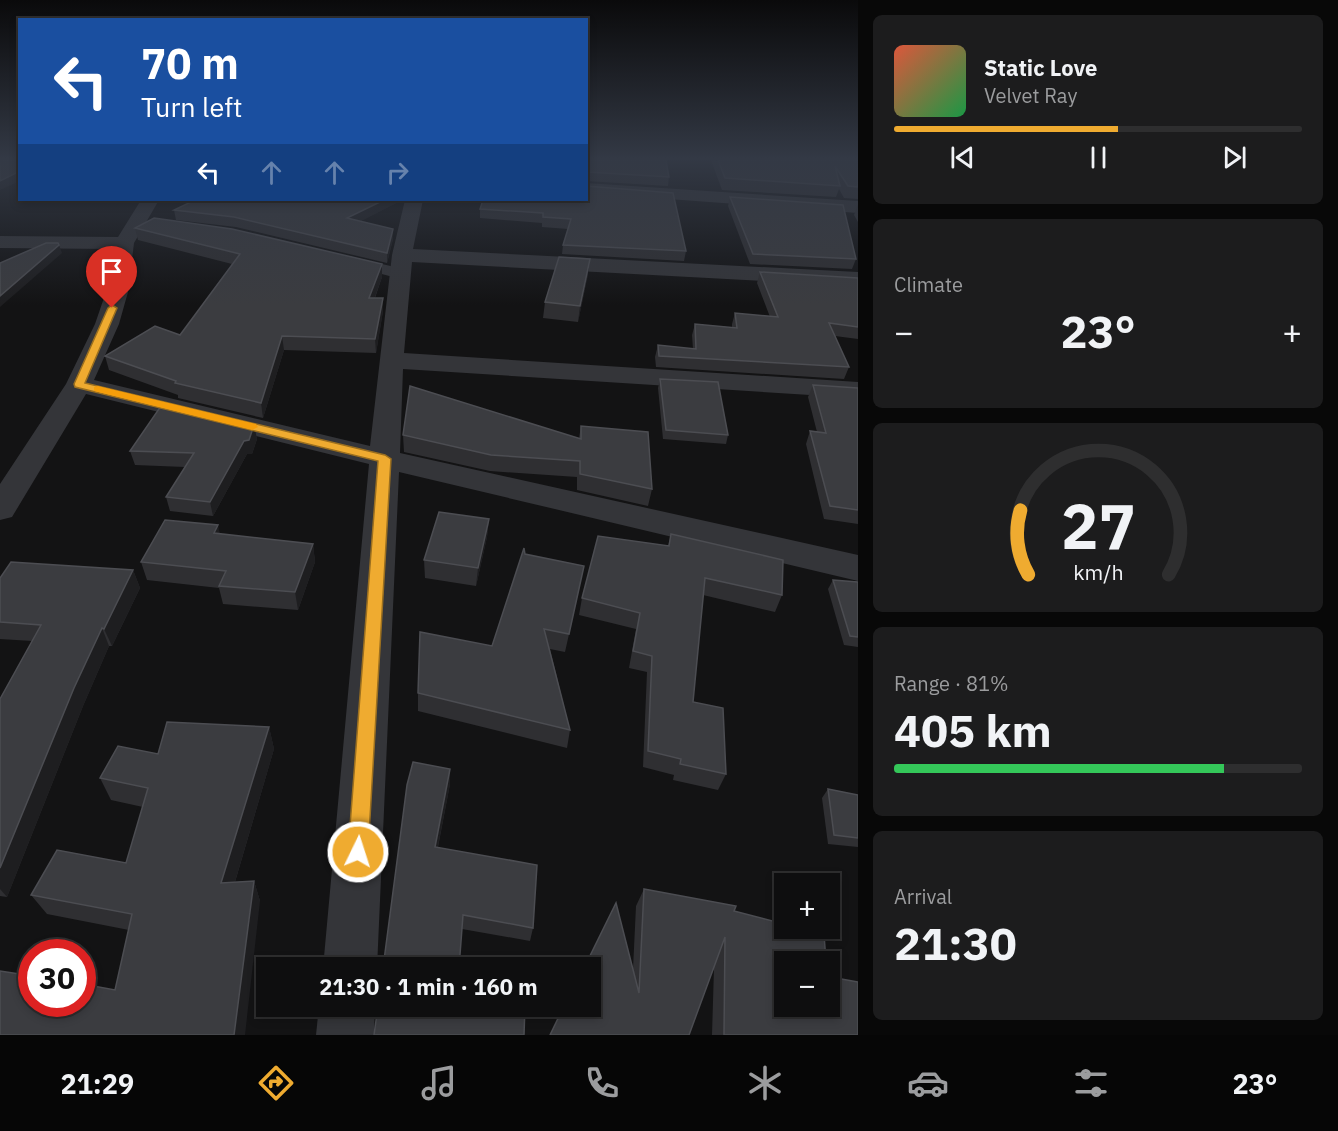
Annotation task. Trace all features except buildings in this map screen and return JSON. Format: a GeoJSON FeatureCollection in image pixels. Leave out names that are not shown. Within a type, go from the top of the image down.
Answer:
{"type":"FeatureCollection","features":[{"type":"Feature","properties":{"kind":"street"},"geometry":{"type":"LineString","coordinates":[[0,509],[79,384],[107,324],[117,292],[129,232],[145,208]]}},
{"type":"Feature","properties":{"kind":"street"},"geometry":{"type":"LineString","coordinates":[[351,957],[391,360],[402,264],[412,208]]}},
{"type":"Feature","properties":{"kind":"street"},"geometry":{"type":"LineString","coordinates":[[0,242],[129,232]]}},
{"type":"Feature","properties":{"kind":"street"},"geometry":{"type":"LineString","coordinates":[[402,264],[858,279]]}},
{"type":"Feature","properties":{"kind":"street"},"geometry":{"type":"LineString","coordinates":[[391,360],[858,390]]}},
{"type":"Feature","properties":{"kind":"street"},"geometry":{"type":"LineString","coordinates":[[79,384],[385,459],[858,568]]}},
{"type":"Feature","properties":{"kind":"street"},"geometry":{"type":"LineString","coordinates":[[345,1035],[346,1017]]}},
{"type":"Feature","properties":{"kind":"lane"},"geometry":{"type":"LineString","coordinates":[[129,232],[155,224]]}},
{"type":"Feature","properties":{"kind":"lane"},"geometry":{"type":"LineString","coordinates":[[334,257],[402,264]]}},
{"type":"Feature","properties":{"kind":"slow traffic"},"geometry":{"type":"LineString","coordinates":[[98,389],[252,427]]}},
{"type":"Feature","properties":{"kind":"route"},"geometry":{"type":"LineString","coordinates":[[112,308],[79,384],[385,459],[358,852]]}}]}
